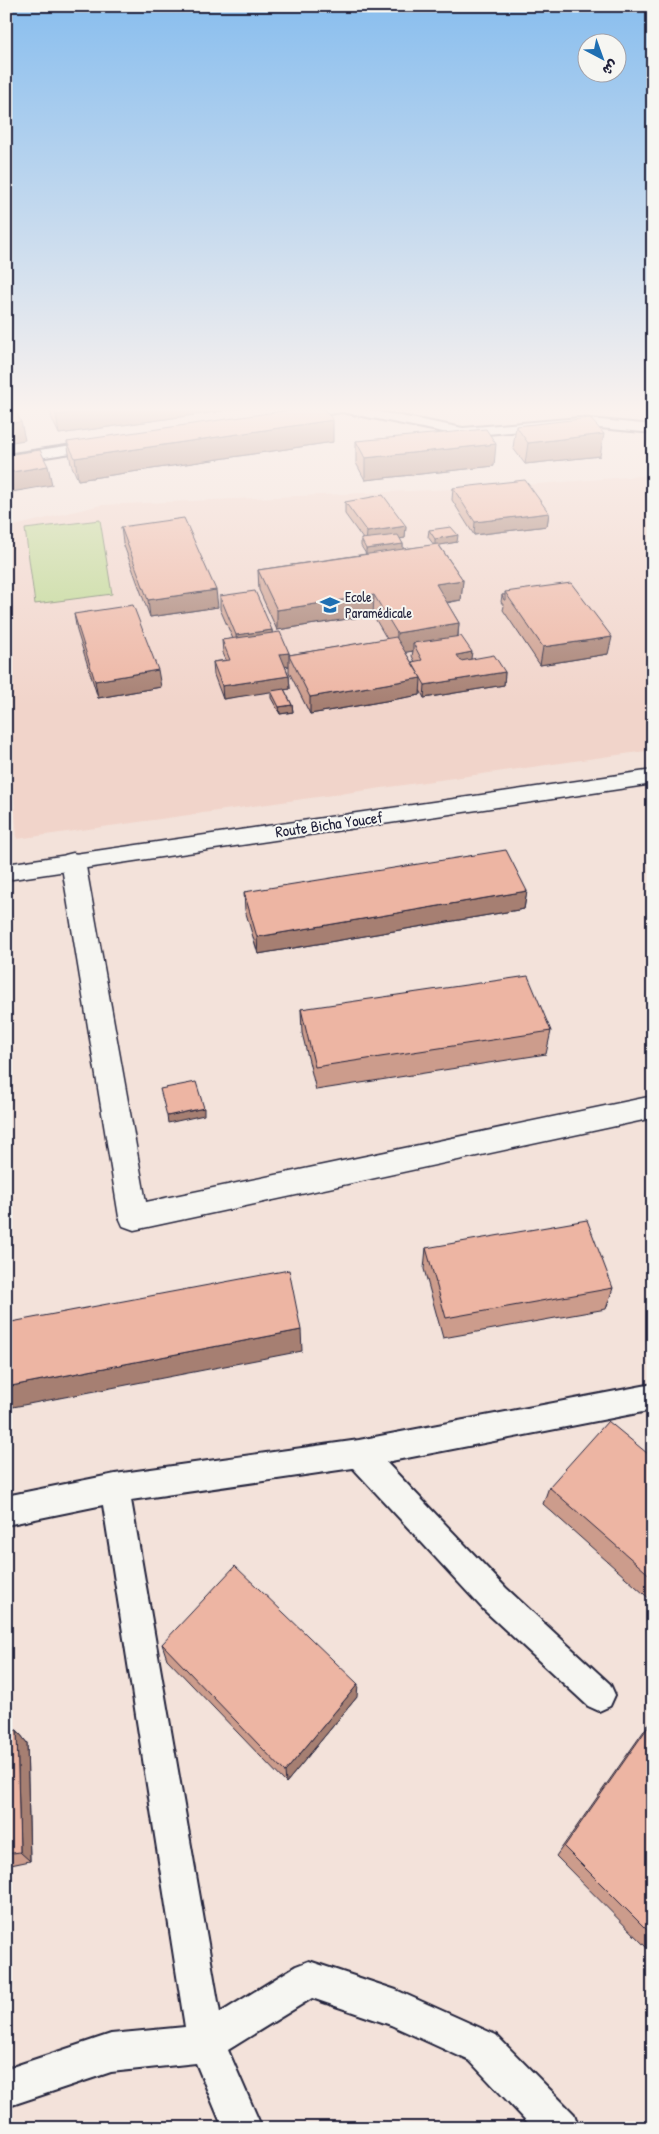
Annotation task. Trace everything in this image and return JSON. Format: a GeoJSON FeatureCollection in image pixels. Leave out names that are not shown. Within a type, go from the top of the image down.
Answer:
{"type":"FeatureCollection","features":[{"type":"Feature","properties":{"kind":"street","name":"Route Bicha Youcef"},"geometry":{"type":"LineString","coordinates":[[6,872],[73,860],[653,777]]}},
{"type":"Feature","properties":{"kind":"street"},"geometry":{"type":"LineString","coordinates":[[73,860],[134,1217],[653,1107]]}},
{"type":"Feature","properties":{"kind":"lane"},"geometry":{"type":"LineString","coordinates":[[6,1511],[115,1488],[359,1454],[653,1397]]}},
{"type":"Feature","properties":{"kind":"lane"},"geometry":{"type":"LineString","coordinates":[[359,1454],[496,1599],[599,1696]]}},
{"type":"Feature","properties":{"kind":"lane"},"geometry":{"type":"LineString","coordinates":[[115,1488],[206,2043],[243,2128]]}},
{"type":"Feature","properties":{"kind":"lane"},"geometry":{"type":"LineString","coordinates":[[6,2088],[111,2053],[206,2043],[309,1979],[396,2008],[483,2048],[560,2128]]}},
{"type":"Feature","properties":{"kind":"shaded area","name":"Ecole Paramédicale"},"geometry":{"type":"Polygon","coordinates":[[[90,508],[653,508],[653,750],[17,839],[6,682],[6,528],[90,508]]]}},
{"type":"Feature","properties":{"kind":"green space"},"geometry":{"type":"Polygon","coordinates":[[[100,520],[112,594],[35,604],[25,529],[100,520]]]}},
{"type":"Feature","properties":{"kind":"building"},"geometry":{"type":"Polygon","coordinates":[[[349,508],[392,508],[406,526],[367,532],[349,508]]]}},
{"type":"Feature","properties":{"kind":"building"},"geometry":{"type":"Polygon","coordinates":[[[466,508],[545,508],[549,513],[475,522],[466,508]]]}},
{"type":"Feature","properties":{"kind":"building"},"geometry":{"type":"Polygon","coordinates":[[[184,518],[216,590],[148,600],[121,527],[184,518]]]}},
{"type":"Feature","properties":{"kind":"building"},"geometry":{"type":"Polygon","coordinates":[[[451,527],[458,535],[435,539],[429,530],[451,527]]]}},
{"type":"Feature","properties":{"kind":"building"},"geometry":{"type":"Polygon","coordinates":[[[398,535],[403,544],[366,549],[361,539],[398,535]]]}},
{"type":"Feature","properties":{"kind":"building"},"geometry":{"type":"Polygon","coordinates":[[[438,544],[463,580],[436,584],[459,623],[397,633],[374,595],[277,610],[258,570],[438,544]]]}},
{"type":"Feature","properties":{"kind":"building"},"geometry":{"type":"Polygon","coordinates":[[[571,583],[612,637],[543,647],[505,592],[571,583]]]}},
{"type":"Feature","properties":{"kind":"building"},"geometry":{"type":"Polygon","coordinates":[[[255,591],[272,630],[236,635],[220,596],[255,591]]]}},
{"type":"Feature","properties":{"kind":"building"},"geometry":{"type":"Polygon","coordinates":[[[133,605],[158,670],[95,681],[74,614],[133,605]]]}},
{"type":"Feature","properties":{"kind":"building"},"geometry":{"type":"Polygon","coordinates":[[[280,632],[289,653],[280,654],[289,676],[222,686],[213,662],[230,660],[222,640],[280,632]]]}},
{"type":"Feature","properties":{"kind":"building"},"geometry":{"type":"Polygon","coordinates":[[[461,636],[472,652],[457,655],[461,661],[494,655],[505,672],[425,685],[412,662],[422,660],[413,643],[461,636]]]}},
{"type":"Feature","properties":{"kind":"building"},"geometry":{"type":"Polygon","coordinates":[[[396,637],[421,678],[310,697],[289,655],[396,637]]]}},
{"type":"Feature","properties":{"kind":"building"},"geometry":{"type":"Polygon","coordinates":[[[284,689],[292,705],[279,707],[271,691],[284,689]]]}},
{"type":"Feature","properties":{"kind":"building"},"geometry":{"type":"Polygon","coordinates":[[[506,850],[527,891],[257,937],[244,892],[506,850]]]}},
{"type":"Feature","properties":{"kind":"building"},"geometry":{"type":"Polygon","coordinates":[[[528,976],[551,1031],[315,1067],[301,1009],[528,976]]]}},
{"type":"Feature","properties":{"kind":"building"},"geometry":{"type":"Polygon","coordinates":[[[196,1082],[204,1108],[167,1116],[160,1089],[196,1082]]]}},
{"type":"Feature","properties":{"kind":"building"},"geometry":{"type":"Polygon","coordinates":[[[587,1220],[613,1288],[446,1318],[426,1248],[587,1220]]]}},
{"type":"Feature","properties":{"kind":"building"},"geometry":{"type":"Polygon","coordinates":[[[289,1270],[301,1330],[6,1387],[6,1323],[289,1270]]]}},
{"type":"Feature","properties":{"kind":"building"},"geometry":{"type":"Polygon","coordinates":[[[608,1421],[653,1458],[653,1578],[549,1487],[608,1421]]]}},
{"type":"Feature","properties":{"kind":"building"},"geometry":{"type":"Polygon","coordinates":[[[235,1566],[358,1684],[285,1772],[162,1644],[235,1566]]]}},
{"type":"Feature","properties":{"kind":"building"},"geometry":{"type":"Polygon","coordinates":[[[653,1720],[653,1936],[564,1847],[653,1720]]]}},
{"type":"Feature","properties":{"kind":"building"},"geometry":{"type":"Polygon","coordinates":[[[17,1730],[20,1852],[6,1854],[6,1733],[17,1730]]]}},
{"type":"Feature","properties":{"kind":"place","name":"Ecole Paramédicale"},"geometry":{"type":"Point","coordinates":[330,605]}}]}
